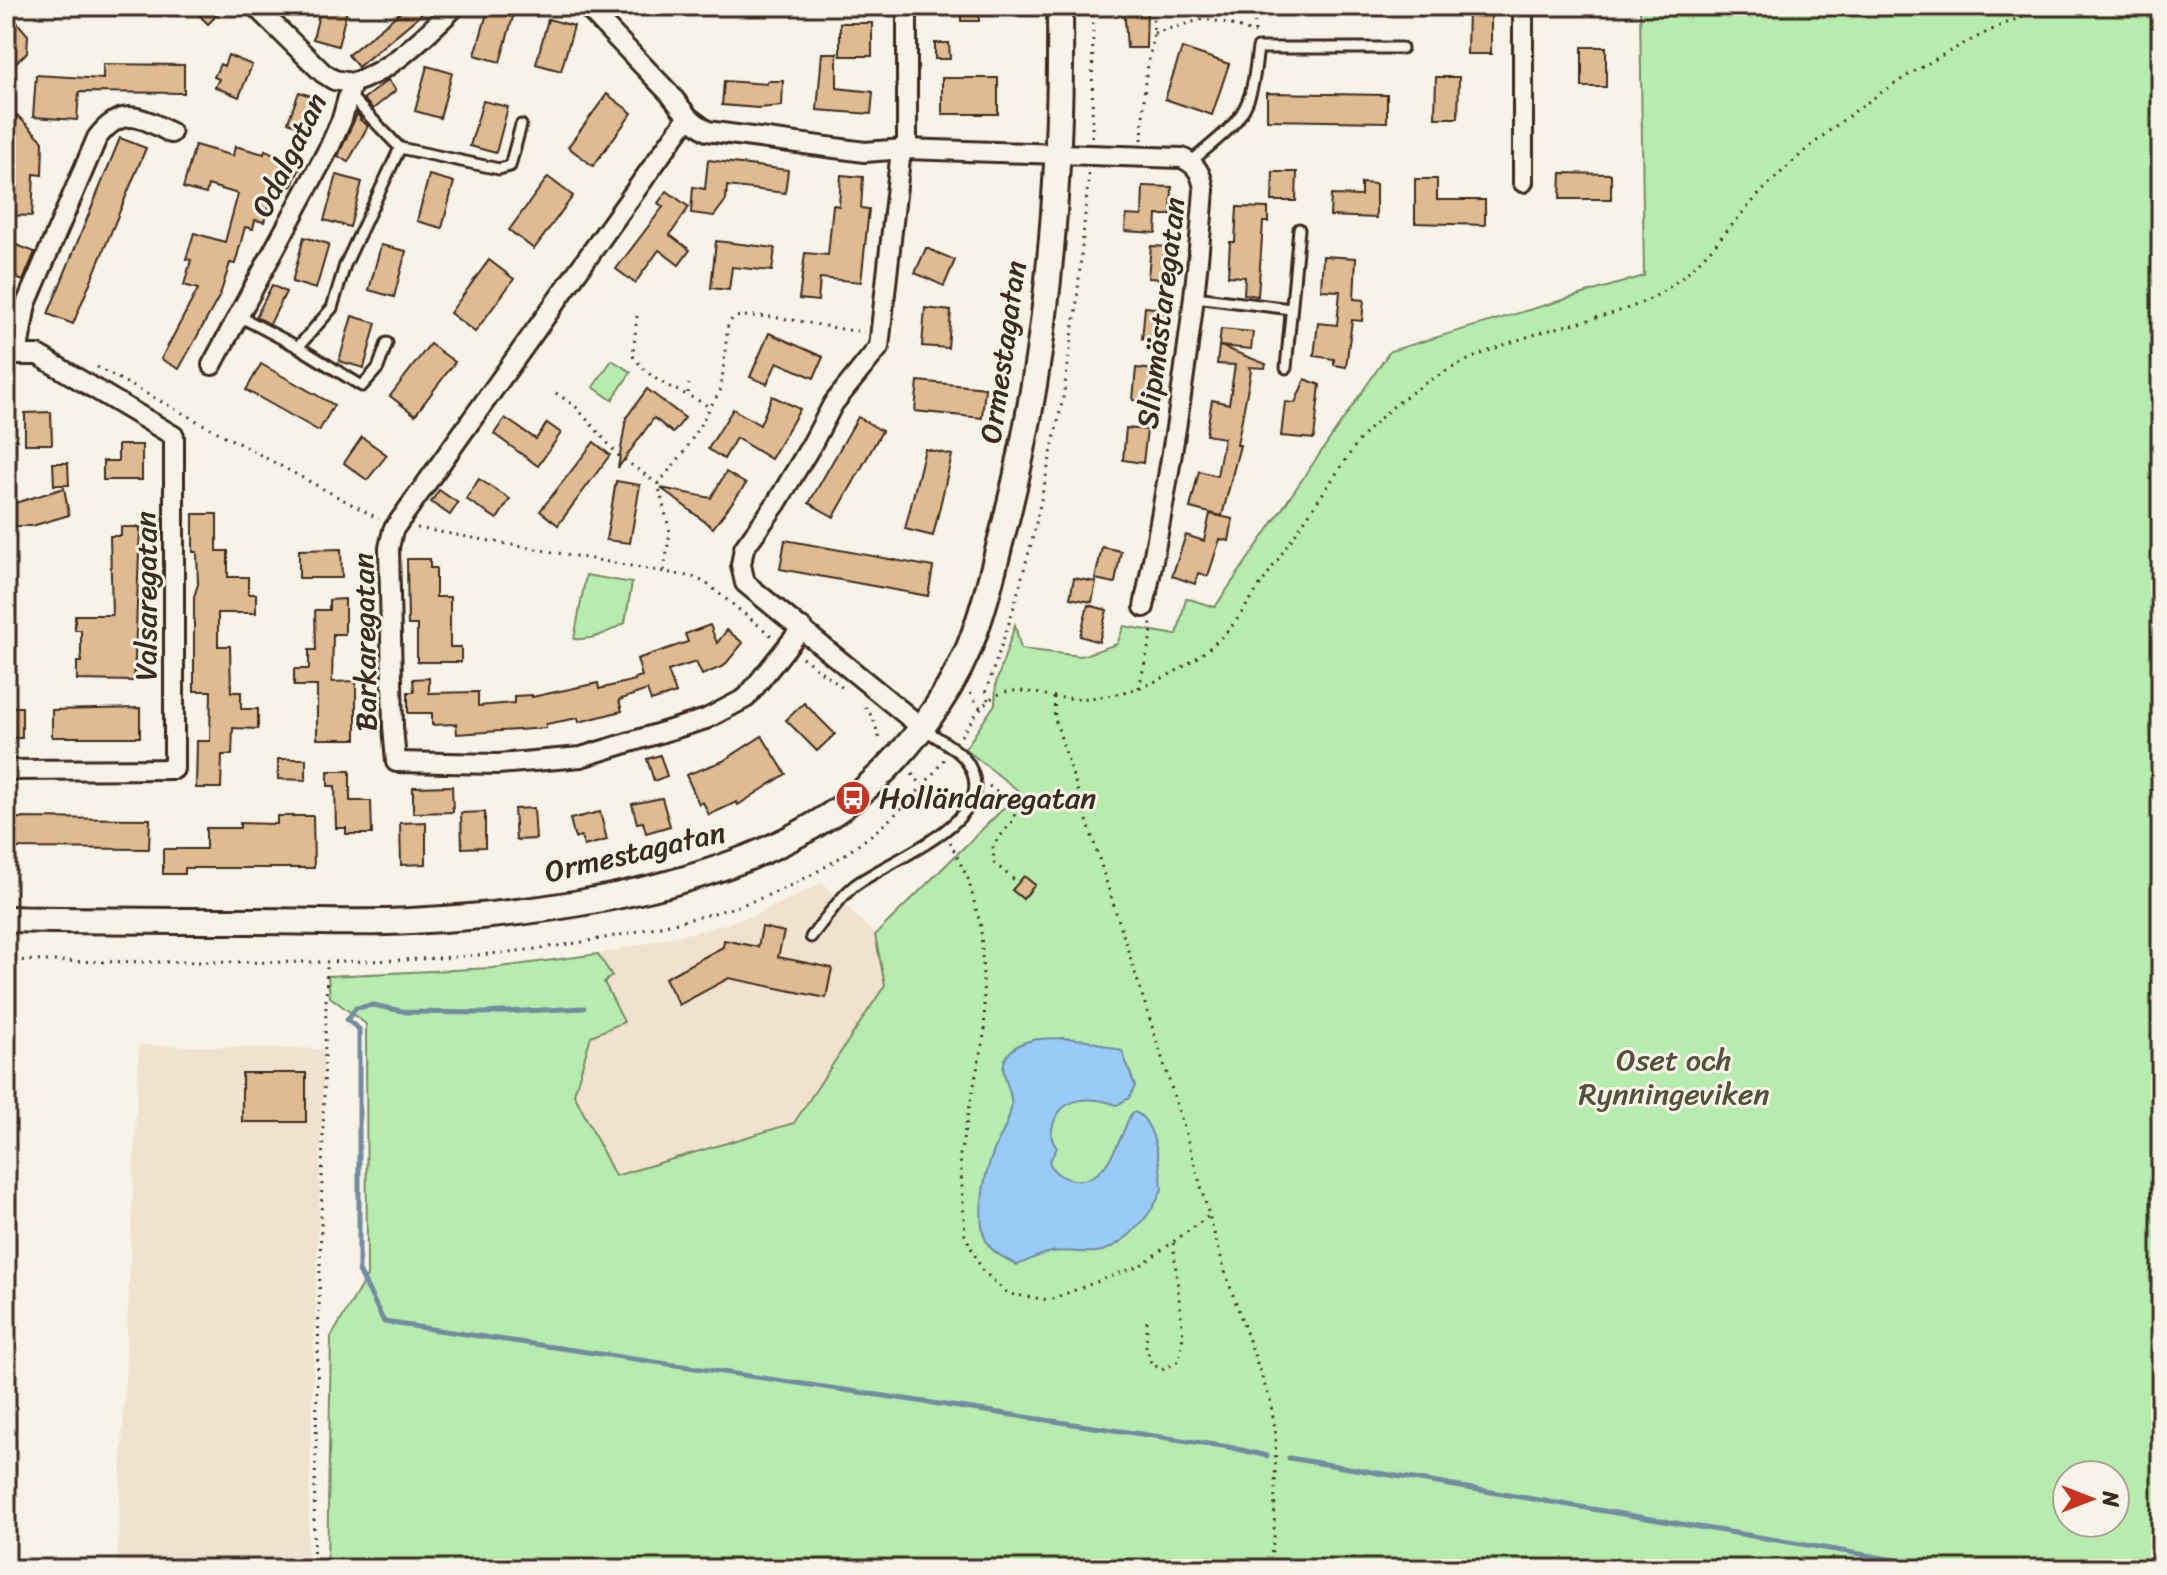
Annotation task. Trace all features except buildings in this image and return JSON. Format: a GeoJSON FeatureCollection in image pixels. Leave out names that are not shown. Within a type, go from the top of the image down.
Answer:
{"type":"FeatureCollection","features":[{"type":"Feature","properties":{"kind":"street"},"geometry":{"type":"LineString","coordinates":[[255,6],[323,73],[351,90]]}},
{"type":"Feature","properties":{"kind":"street","name":"Odalgatan"},"geometry":{"type":"LineString","coordinates":[[212,365],[330,146],[351,90],[392,64],[456,6]]}},
{"type":"Feature","properties":{"kind":"street"},"geometry":{"type":"LineString","coordinates":[[586,6],[688,117]]}},
{"type":"Feature","properties":{"kind":"street"},"geometry":{"type":"LineString","coordinates":[[907,6],[907,140],[900,159],[879,347],[833,404],[776,504],[744,548],[741,565],[745,583],[921,727]]}},
{"type":"Feature","properties":{"kind":"street","name":"Ormestagatan"},"geometry":{"type":"LineString","coordinates":[[6,919],[409,921],[588,901],[671,883],[729,866],[785,842],[825,818],[866,787],[921,727],[968,650],[1013,496],[1038,353],[1053,224],[1061,86],[1060,6]]}},
{"type":"Feature","properties":{"kind":"street"},"geometry":{"type":"LineString","coordinates":[[1523,6],[1523,182]]}},
{"type":"Feature","properties":{"kind":"street","name":"Valsaregatan"},"geometry":{"type":"LineString","coordinates":[[6,770],[174,769],[174,436],[38,355],[11,355],[26,304],[97,138],[108,123],[124,116],[144,118],[171,133]]}},
{"type":"Feature","properties":{"kind":"street","name":"Slipmästaregatan"},"geometry":{"type":"LineString","coordinates":[[688,117],[707,131],[865,152],[904,149],[1142,156],[1182,158],[1191,162],[1203,177],[1204,190],[1195,297],[1166,494],[1144,607]]}},
{"type":"Feature","properties":{"kind":"street","name":"Barkaregatan"},"geometry":{"type":"LineString","coordinates":[[688,117],[397,525],[389,548],[396,762],[498,764],[581,757],[706,719],[746,698],[802,628]]}},
{"type":"Feature","properties":{"kind":"lane"},"geometry":{"type":"LineString","coordinates":[[1191,162],[1234,123],[1244,109],[1258,48],[1402,48]]}},
{"type":"Feature","properties":{"kind":"lane"},"geometry":{"type":"LineString","coordinates":[[351,90],[400,148],[499,169],[510,166],[521,125]]}},
{"type":"Feature","properties":{"kind":"lane"},"geometry":{"type":"LineString","coordinates":[[298,347],[332,308],[345,265],[400,148]]}},
{"type":"Feature","properties":{"kind":"lane"},"geometry":{"type":"LineString","coordinates":[[1286,368],[1299,229]]}},
{"type":"Feature","properties":{"kind":"lane"},"geometry":{"type":"LineString","coordinates":[[1195,297],[1291,309]]}},
{"type":"Feature","properties":{"kind":"lane"},"geometry":{"type":"LineString","coordinates":[[238,316],[298,347],[362,386],[378,368],[387,343]]}},
{"type":"Feature","properties":{"kind":"lane"},"geometry":{"type":"LineString","coordinates":[[811,937],[853,886],[944,831],[964,814],[974,787],[965,759],[921,727]]}},
{"type":"Feature","properties":{"kind":"path"},"geometry":{"type":"LineString","coordinates":[[1142,156],[1145,81],[1154,33],[1152,6]]}},
{"type":"Feature","properties":{"kind":"path"},"geometry":{"type":"LineString","coordinates":[[1254,6],[1258,48]]}},
{"type":"Feature","properties":{"kind":"path"},"geometry":{"type":"LineString","coordinates":[[988,700],[1003,692],[1015,691],[1054,697],[1108,696],[1161,679],[1195,659],[1226,633],[1357,443],[1392,407],[1444,372],[1484,352],[1629,307],[1662,292],[1691,268],[1793,162],[1887,89],[1961,44],[2048,6]]}},
{"type":"Feature","properties":{"kind":"path"},"geometry":{"type":"LineString","coordinates":[[1154,33],[1203,19],[1255,33]]}},
{"type":"Feature","properties":{"kind":"path"},"geometry":{"type":"LineString","coordinates":[[637,316],[633,356],[644,372],[711,408]]}},
{"type":"Feature","properties":{"kind":"path"},"geometry":{"type":"LineString","coordinates":[[658,484],[685,451],[721,389],[728,324],[734,317],[801,322],[881,334]]}},
{"type":"Feature","properties":{"kind":"path"},"geometry":{"type":"LineString","coordinates":[[97,367],[358,509],[397,525],[693,577],[706,583],[849,693]]}},
{"type":"Feature","properties":{"kind":"path"},"geometry":{"type":"LineString","coordinates":[[688,393],[689,384]]}},
{"type":"Feature","properties":{"kind":"path"},"geometry":{"type":"LineString","coordinates":[[556,393],[576,407],[619,456],[658,484],[670,532],[664,571]]}},
{"type":"Feature","properties":{"kind":"path"},"geometry":{"type":"LineString","coordinates":[[1139,688],[1152,631],[1144,607]]}},
{"type":"Feature","properties":{"kind":"path"},"geometry":{"type":"LineString","coordinates":[[967,682],[970,693],[981,709]]}},
{"type":"Feature","properties":{"kind":"path"},"geometry":{"type":"LineString","coordinates":[[1054,697],[1055,719],[1182,1119],[1226,1275],[1263,1377],[1274,1419],[1274,1536],[1269,1569]]}},
{"type":"Feature","properties":{"kind":"path"},"geometry":{"type":"LineString","coordinates":[[859,702],[870,713],[881,743],[923,786]]}},
{"type":"Feature","properties":{"kind":"path"},"geometry":{"type":"LineString","coordinates":[[972,774],[1011,802],[1015,818],[993,845],[994,863],[1018,883]]}},
{"type":"Feature","properties":{"kind":"path"},"geometry":{"type":"LineString","coordinates":[[944,831],[968,879],[981,927],[985,1030],[960,1155],[965,1235],[982,1270],[1008,1294],[1049,1300],[1141,1265],[1209,1216]]}},
{"type":"Feature","properties":{"kind":"path"},"geometry":{"type":"LineString","coordinates":[[6,940],[6,960]]}},
{"type":"Feature","properties":{"kind":"path"},"geometry":{"type":"LineString","coordinates":[[313,1569],[327,962]]}},
{"type":"Feature","properties":{"kind":"path"},"geometry":{"type":"LineString","coordinates":[[1147,1321],[1146,1346],[1151,1363],[1162,1370],[1179,1361],[1183,1336],[1173,1241]]}},
{"type":"Feature","properties":{"kind":"shaded area"},"geometry":{"type":"Polygon","coordinates":[[[823,883],[875,935],[885,985],[794,1123],[615,1176],[574,1094],[603,981],[611,976],[598,954],[716,927],[758,914],[823,883]]]}},
{"type":"Feature","properties":{"kind":"shaded area"},"geometry":{"type":"Polygon","coordinates":[[[139,1045],[324,1049],[307,1569],[117,1569],[139,1045]]]}},
{"type":"Feature","properties":{"kind":"green space","name":"Oset och Rynningeviken"},"geometry":{"type":"Polygon","coordinates":[[[1640,6],[2161,6],[2161,1569],[327,1569],[331,1337],[367,1276],[366,1024],[330,997],[328,976],[493,968],[598,954],[612,976],[604,982],[624,1022],[591,1036],[574,1094],[615,1176],[794,1123],[885,985],[875,935],[1020,792],[965,749],[995,704],[996,683],[1015,625],[1021,649],[1081,656],[1117,644],[1124,626],[1177,635],[1186,598],[1215,607],[1390,351],[1644,276],[1640,6]]]}},
{"type":"Feature","properties":{"kind":"green space"},"geometry":{"type":"Polygon","coordinates":[[[612,360],[631,372],[612,400],[593,387],[612,360]]]}},
{"type":"Feature","properties":{"kind":"green space"},"geometry":{"type":"Polygon","coordinates":[[[586,575],[632,583],[625,623],[607,633],[574,639],[586,575]]]}},
{"type":"Feature","properties":{"kind":"water"},"geometry":{"type":"Polygon","coordinates":[[[1063,1038],[1087,1040],[1122,1051],[1135,1086],[1129,1098],[1117,1105],[1098,1100],[1079,1100],[1063,1108],[1052,1129],[1057,1148],[1049,1162],[1052,1167],[1057,1174],[1066,1178],[1090,1178],[1108,1162],[1133,1112],[1141,1116],[1152,1133],[1162,1189],[1153,1207],[1121,1242],[1096,1252],[1052,1252],[1017,1265],[991,1248],[985,1239],[981,1213],[987,1170],[1011,1108],[1004,1065],[1011,1051],[1022,1043],[1063,1038]]]}},
{"type":"Feature","properties":{"kind":"waterway"},"geometry":{"type":"LineString","coordinates":[[584,1008],[483,1013],[407,1012],[373,1005],[356,1008],[347,1020],[359,1029],[359,1271],[384,1322],[1229,1447],[1267,1456]]}},
{"type":"Feature","properties":{"kind":"waterway"},"geometry":{"type":"LineString","coordinates":[[1289,1458],[1949,1569]]}},
{"type":"Feature","properties":{"kind":"place","name":"Holländaregatan"},"geometry":{"type":"Point","coordinates":[853,798]}}]}
